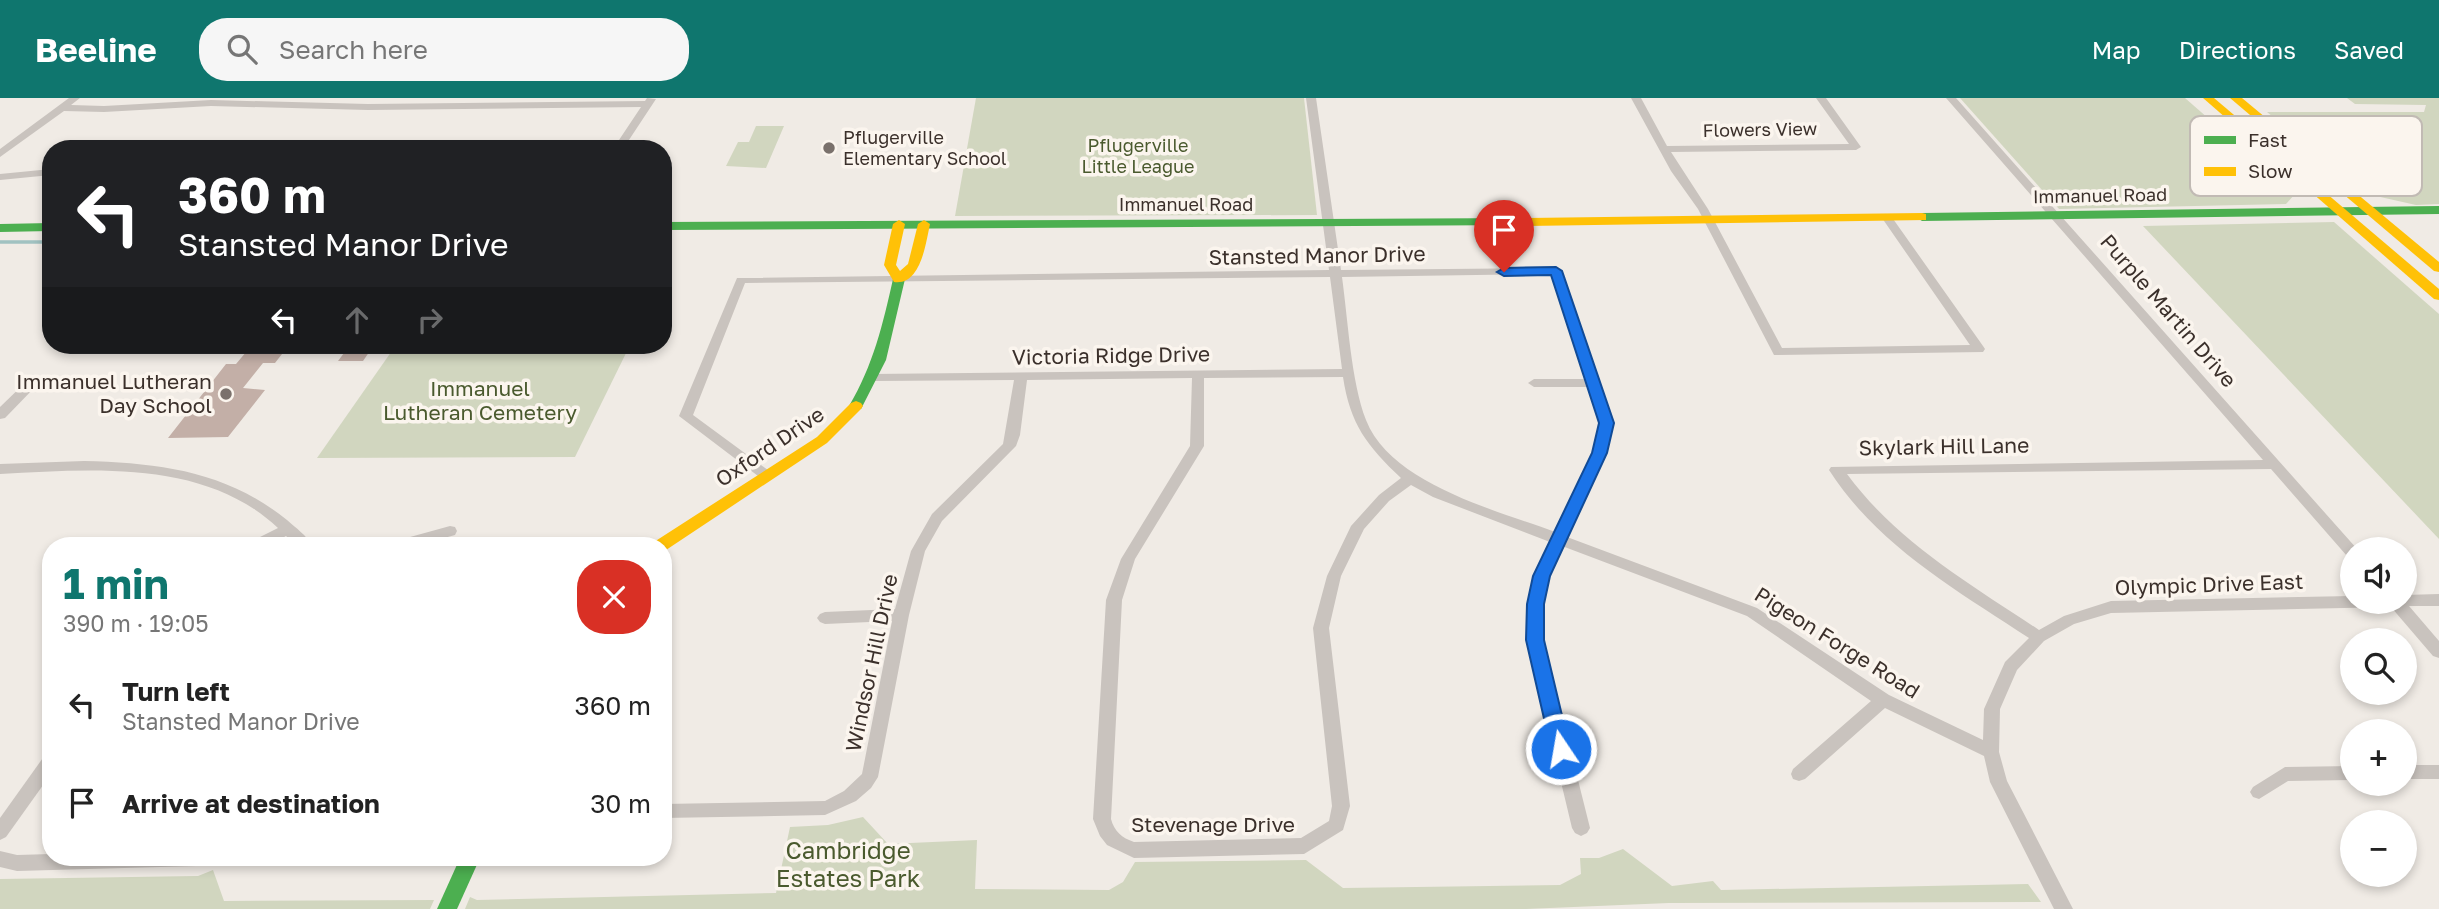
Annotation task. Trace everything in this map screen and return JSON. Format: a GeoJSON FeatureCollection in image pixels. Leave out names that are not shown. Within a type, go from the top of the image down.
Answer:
{"type":"FeatureCollection","features":[{"type":"Feature","properties":{"kind":"street"},"geometry":{"type":"LineString","coordinates":[[0,154],[75,98]]}},
{"type":"Feature","properties":{"kind":"street","name":"Pigeon Forge Road"},"geometry":{"type":"LineString","coordinates":[[1311,98],[1348,373],[1361,424],[1381,452],[1410,478],[1467,508],[1752,612],[1882,699],[1991,752]]}},
{"type":"Feature","properties":{"kind":"street"},"geometry":{"type":"LineString","coordinates":[[1636,98],[1664,149],[1709,220],[1778,352],[1979,349],[1887,218]]}},
{"type":"Feature","properties":{"kind":"street","name":"Flowers View"},"geometry":{"type":"LineString","coordinates":[[1664,149],[1856,147],[1821,98]]}},
{"type":"Feature","properties":{"kind":"street","name":"Purple Martin Drive"},"geometry":{"type":"LineString","coordinates":[[1951,98],[2340,538]]}},
{"type":"Feature","properties":{"kind":"street"},"geometry":{"type":"LineString","coordinates":[[2208,98],[2229,116]]}},
{"type":"Feature","properties":{"kind":"street"},"geometry":{"type":"LineString","coordinates":[[2235,98],[2257,116]]}},
{"type":"Feature","properties":{"kind":"street"},"geometry":{"type":"LineString","coordinates":[[62,108],[104,109],[211,103],[368,107],[650,101]]}},
{"type":"Feature","properties":{"kind":"street"},"geometry":{"type":"LineString","coordinates":[[624,140],[650,101]]}},
{"type":"Feature","properties":{"kind":"street"},"geometry":{"type":"LineString","coordinates":[[0,177],[42,173]]}},
{"type":"Feature","properties":{"kind":"street"},"geometry":{"type":"LineString","coordinates":[[2321,196],[2439,296]]}},
{"type":"Feature","properties":{"kind":"street"},"geometry":{"type":"LineString","coordinates":[[2353,196],[2439,268]]}},
{"type":"Feature","properties":{"kind":"street","name":"Immanuel Road"},"geometry":{"type":"LineString","coordinates":[[672,226],[1329,224],[2439,210]]}},
{"type":"Feature","properties":{"kind":"street"},"geometry":{"type":"LineString","coordinates":[[899,224],[890,265],[899,279],[914,265],[924,224]]}},
{"type":"Feature","properties":{"kind":"street"},"geometry":{"type":"LineString","coordinates":[[0,228],[42,227]]}},
{"type":"Feature","properties":{"kind":"street","name":"Stansted Manor Drive"},"geometry":{"type":"LineString","coordinates":[[766,476],[686,416],[741,280],[1556,271],[1607,423],[1602,443],[1541,576],[1535,604],[1535,640],[1581,828]]}},
{"type":"Feature","properties":{"kind":"street","name":"Oxford Drive"},"geometry":{"type":"LineString","coordinates":[[672,538],[838,427],[864,398],[883,356],[899,279]]}},
{"type":"Feature","properties":{"kind":"street","name":"Victoria Ridge Drive"},"geometry":{"type":"LineString","coordinates":[[875,377],[1348,373]]}},
{"type":"Feature","properties":{"kind":"street","name":"Stevenage Drive"},"geometry":{"type":"LineString","coordinates":[[1198,374],[1197,446],[1128,559],[1114,600],[1102,819],[1104,829],[1122,847],[1134,850],[1304,846],[1337,825],[1341,806],[1321,628],[1334,576],[1358,526],[1384,498],[1410,478]]}},
{"type":"Feature","properties":{"kind":"street","name":"Windsor Hill Drive"},"geometry":{"type":"LineString","coordinates":[[672,811],[825,808],[845,801],[860,790],[870,777],[901,615],[918,551],[937,518],[1009,446],[1021,377]]}},
{"type":"Feature","properties":{"kind":"street"},"geometry":{"type":"LineString","coordinates":[[0,415],[33,382]]}},
{"type":"Feature","properties":{"kind":"street"},"geometry":{"type":"LineString","coordinates":[[1534,383],[1594,383]]}},
{"type":"Feature","properties":{"kind":"street","name":"Skylark Hill Lane"},"geometry":{"type":"LineString","coordinates":[[2039,637],[1891,533],[1852,495],[1836,470],[2275,464]]}},
{"type":"Feature","properties":{"kind":"street"},"geometry":{"type":"LineString","coordinates":[[0,469],[145,469],[187,474],[240,492],[290,528],[298,537]]}},
{"type":"Feature","properties":{"kind":"street"},"geometry":{"type":"LineString","coordinates":[[272,537],[290,528]]}},
{"type":"Feature","properties":{"kind":"street"},"geometry":{"type":"LineString","coordinates":[[429,537],[450,531]]}},
{"type":"Feature","properties":{"kind":"street","name":"Olympic Drive East"},"geometry":{"type":"LineString","coordinates":[[2417,601],[2439,600]]}},
{"type":"Feature","properties":{"kind":"street","name":"Olympic Drive East"},"geometry":{"type":"LineString","coordinates":[[2064,909],[1998,782],[1991,752],[1992,709],[2011,666],[2039,637],[2068,620],[2111,607],[2340,603]]}},
{"type":"Feature","properties":{"kind":"street"},"geometry":{"type":"LineString","coordinates":[[2406,614],[2439,652]]}},
{"type":"Feature","properties":{"kind":"street"},"geometry":{"type":"LineString","coordinates":[[825,618],[901,615]]}},
{"type":"Feature","properties":{"kind":"street"},"geometry":{"type":"LineString","coordinates":[[1799,774],[1882,699]]}},
{"type":"Feature","properties":{"kind":"street"},"geometry":{"type":"LineString","coordinates":[[2417,772],[2439,772]]}},
{"type":"Feature","properties":{"kind":"street"},"geometry":{"type":"LineString","coordinates":[[2259,792],[2285,774],[2340,773]]}},
{"type":"Feature","properties":{"kind":"street"},"geometry":{"type":"LineString","coordinates":[[0,832],[42,774]]}},
{"type":"Feature","properties":{"kind":"street"},"geometry":{"type":"LineString","coordinates":[[0,859],[17,863],[42,862]]}},
{"type":"Feature","properties":{"kind":"street"},"geometry":{"type":"LineString","coordinates":[[447,909],[466,866]]}},
{"type":"Feature","properties":{"kind":"green space","name":"Pflugerville Little League"},"geometry":{"type":"Polygon","coordinates":[[[976,98],[1304,98],[1317,215],[955,216],[976,98]]]}},
{"type":"Feature","properties":{"kind":"green space"},"geometry":{"type":"Polygon","coordinates":[[[1960,98],[2185,98],[2206,116],[2190,116],[2190,196],[2293,196],[2286,204],[2059,209],[1960,98]]]}},
{"type":"Feature","properties":{"kind":"green space"},"geometry":{"type":"Polygon","coordinates":[[[2347,98],[2439,98],[2439,204],[2416,205],[2376,196],[2422,196],[2422,116],[2272,116],[2267,112],[2424,112],[2426,105],[2355,104],[2347,98]]]}},
{"type":"Feature","properties":{"kind":"green space"},"geometry":{"type":"Polygon","coordinates":[[[756,126],[784,126],[766,168],[726,166],[738,142],[749,142],[756,126]]]}},
{"type":"Feature","properties":{"kind":"green space"},"geometry":{"type":"Polygon","coordinates":[[[2334,222],[2439,314],[2439,539],[2143,226],[2334,222]]]}},
{"type":"Feature","properties":{"kind":"green space","name":"Immanuel Lutheran Cemetery"},"geometry":{"type":"Polygon","coordinates":[[[390,354],[626,354],[575,457],[317,458],[390,354]]]}},
{"type":"Feature","properties":{"kind":"green space","name":"Cambridge Estates Park"},"geometry":{"type":"Polygon","coordinates":[[[863,817],[888,844],[977,840],[975,889],[1109,890],[1123,882],[1135,862],[1306,860],[1343,888],[1560,885],[1581,874],[1580,858],[1599,858],[1623,849],[1672,886],[1713,881],[1721,890],[2028,884],[2041,902],[1669,903],[1526,909],[465,909],[470,897],[477,900],[776,893],[790,827],[828,825],[863,817]]]}},
{"type":"Feature","properties":{"kind":"green space"},"geometry":{"type":"Polygon","coordinates":[[[213,870],[224,901],[434,900],[430,909],[0,909],[0,879],[198,876],[213,870]]]}},
{"type":"Feature","properties":{"kind":"building","name":"Immanuel Lutheran Day School"},"geometry":{"type":"Polygon","coordinates":[[[244,354],[282,354],[275,363],[263,363],[243,388],[265,390],[228,437],[168,438],[226,364],[236,364],[244,354]]]}},
{"type":"Feature","properties":{"kind":"building"},"geometry":{"type":"Polygon","coordinates":[[[343,354],[368,354],[363,361],[338,361],[343,354]]]}},
{"type":"Feature","properties":{"kind":"waterway"},"geometry":{"type":"LineString","coordinates":[[0,242],[42,242]]}},
{"type":"Feature","properties":{"kind":"traffic: fast"},"geometry":{"type":"LineString","coordinates":[[1922,217],[2439,210]]}},
{"type":"Feature","properties":{"kind":"traffic: fast"},"geometry":{"type":"LineString","coordinates":[[672,226],[1527,222]]}},
{"type":"Feature","properties":{"kind":"traffic: fast"},"geometry":{"type":"LineString","coordinates":[[0,228],[42,227]]}},
{"type":"Feature","properties":{"kind":"traffic: fast"},"geometry":{"type":"LineString","coordinates":[[856,406],[879,360],[899,279]]}},
{"type":"Feature","properties":{"kind":"traffic: fast"},"geometry":{"type":"LineString","coordinates":[[447,909],[466,866]]}},
{"type":"Feature","properties":{"kind":"traffic: slow"},"geometry":{"type":"LineString","coordinates":[[2208,98],[2229,116]]}},
{"type":"Feature","properties":{"kind":"traffic: slow"},"geometry":{"type":"LineString","coordinates":[[2235,98],[2257,116]]}},
{"type":"Feature","properties":{"kind":"traffic: slow"},"geometry":{"type":"LineString","coordinates":[[2322,196],[2439,296]]}},
{"type":"Feature","properties":{"kind":"traffic: slow"},"geometry":{"type":"LineString","coordinates":[[2353,196],[2439,268]]}},
{"type":"Feature","properties":{"kind":"traffic: slow"},"geometry":{"type":"LineString","coordinates":[[1527,222],[1922,217]]}},
{"type":"Feature","properties":{"kind":"traffic: slow"},"geometry":{"type":"LineString","coordinates":[[899,224],[890,265],[899,279]]}},
{"type":"Feature","properties":{"kind":"traffic: slow"},"geometry":{"type":"LineString","coordinates":[[899,279],[914,265],[924,224]]}},
{"type":"Feature","properties":{"kind":"traffic: slow"},"geometry":{"type":"LineString","coordinates":[[672,538],[822,440],[856,406]]}},
{"type":"Feature","properties":{"kind":"place","name":"Pflugerville Elementary School"},"geometry":{"type":"Point","coordinates":[829,148]}},
{"type":"Feature","properties":{"kind":"place","name":"Immanuel Lutheran Day School"},"geometry":{"type":"Point","coordinates":[226,394]}},
{"type":"Feature","properties":{"kind":"route"},"geometry":{"type":"LineString","coordinates":[[1504,272],[1556,271],[1607,423],[1600,453],[1541,576],[1535,604],[1535,640],[1561,749]]}}]}
